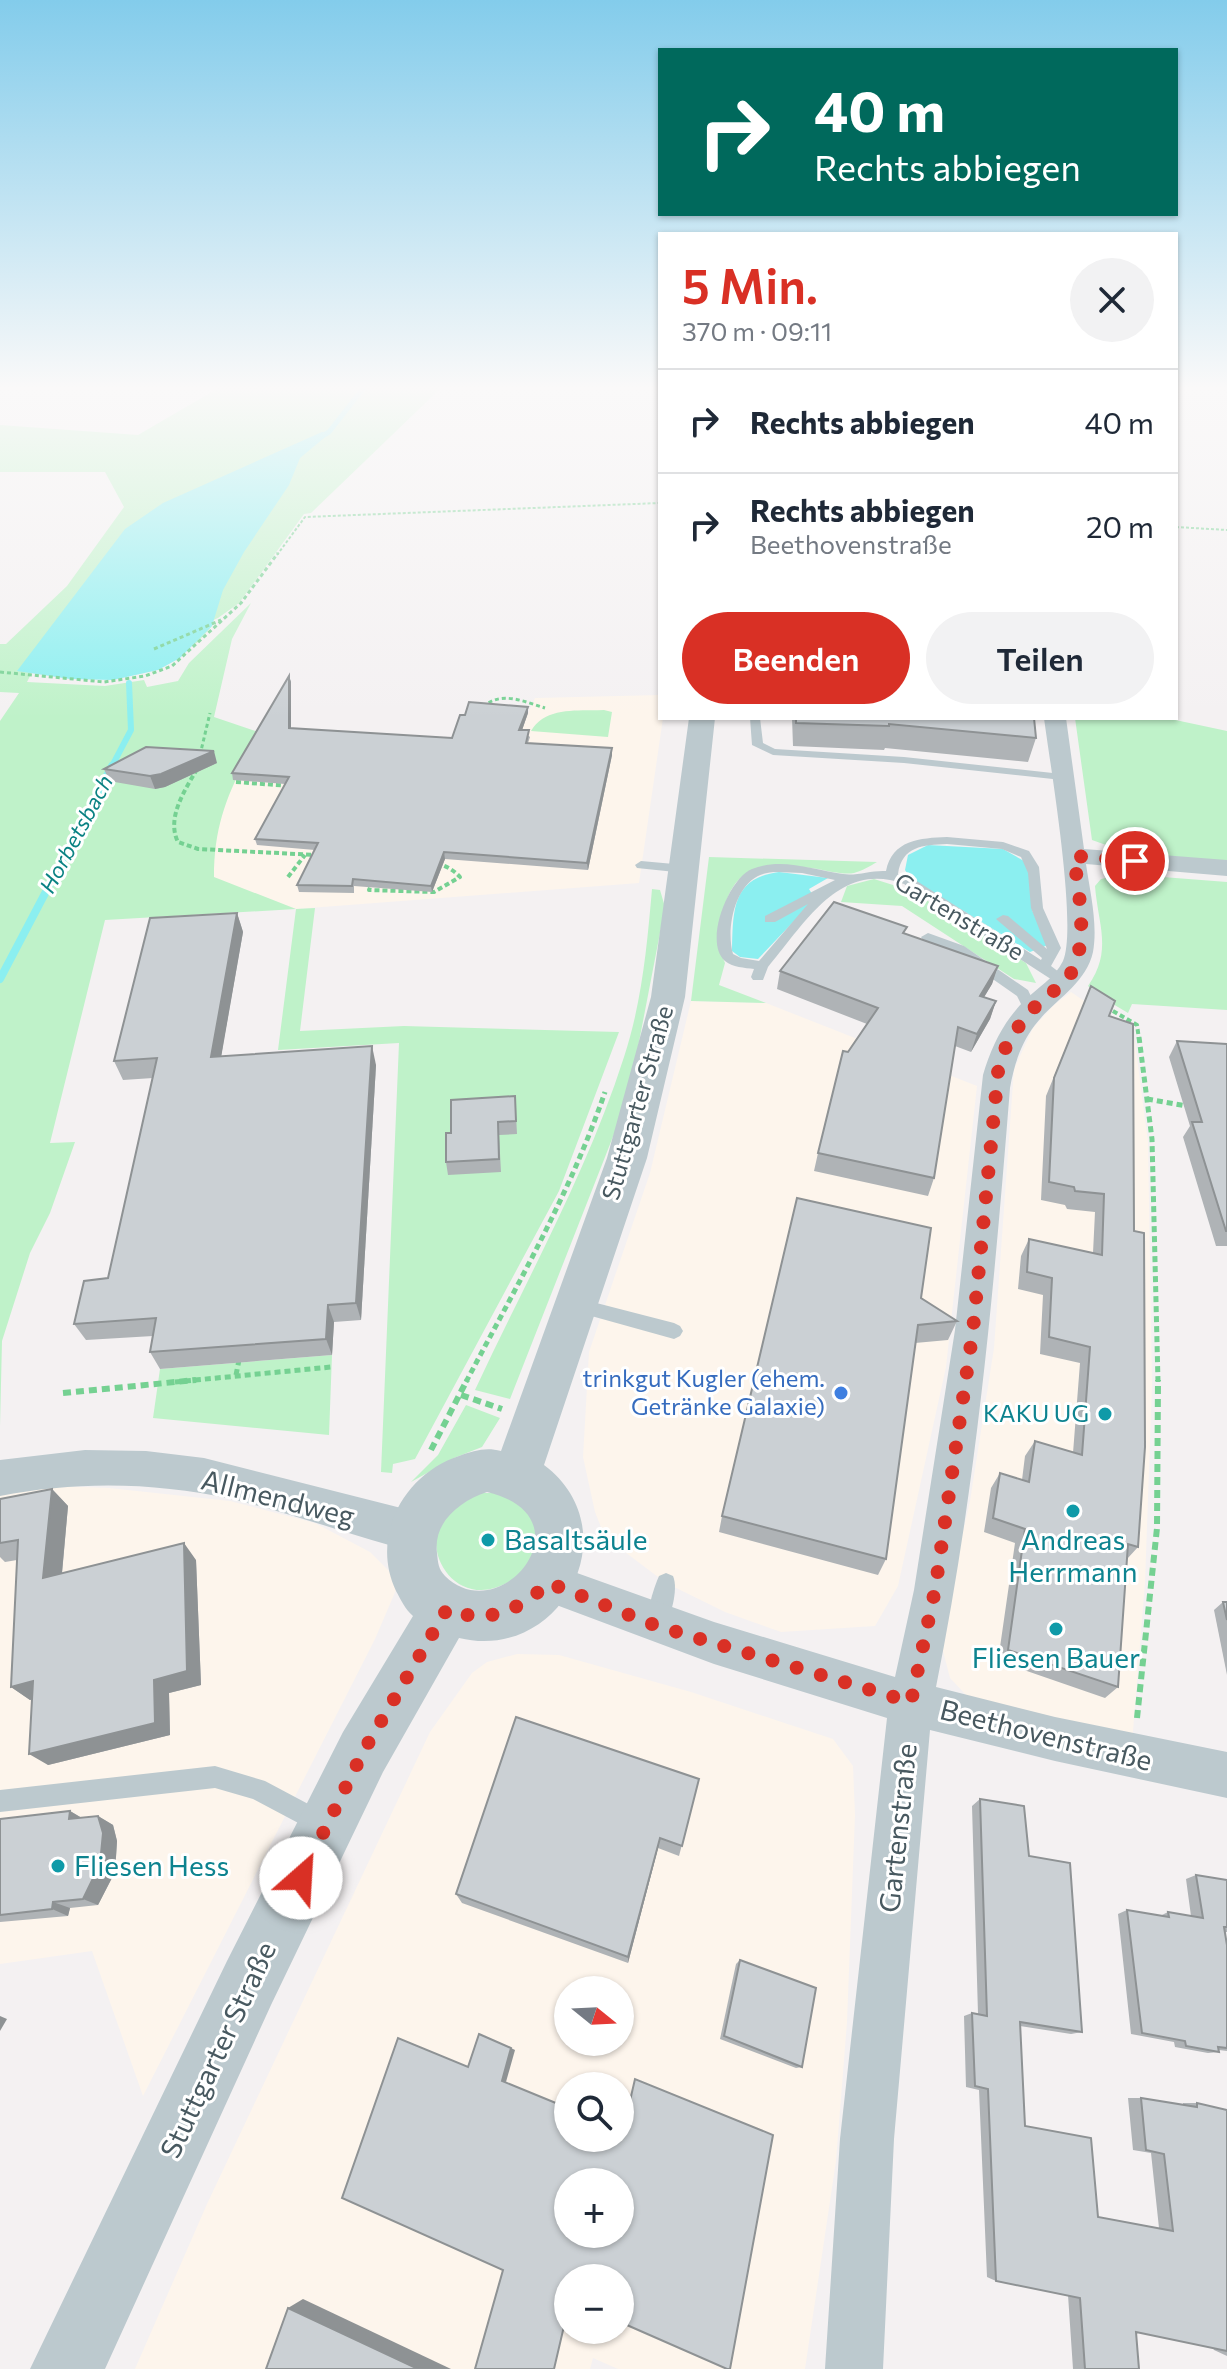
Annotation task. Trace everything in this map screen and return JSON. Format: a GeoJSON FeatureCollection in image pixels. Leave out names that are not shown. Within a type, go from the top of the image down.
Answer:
{"type":"FeatureCollection","features":[{"type":"Feature","properties":{"kind":"street","name":"Stuttgarter Straße"},"geometry":{"type":"LineString","coordinates":[[517,1474],[627,1158],[668,997],[702,720]]}},
{"type":"Feature","properties":{"kind":"street","name":"Gartenstraße"},"geometry":{"type":"LineString","coordinates":[[861,2366],[867,2139],[911,1702],[935,1590],[973,1330],[999,1062],[1006,1044],[1031,1011],[1052,969],[1077,959],[1081,930],[1055,720]]}},
{"type":"Feature","properties":{"kind":"street"},"geometry":{"type":"LineString","coordinates":[[1074,856],[1227,868]]}},
{"type":"Feature","properties":{"kind":"street","name":"Allmendweg"},"geometry":{"type":"LineString","coordinates":[[0,1478],[74,1469],[148,1470],[228,1480],[389,1526],[413,1530]]}},
{"type":"Feature","properties":{"kind":"street"},"geometry":{"type":"LineString","coordinates":[[487,1470],[517,1474],[542,1490],[558,1515],[561,1550],[549,1583],[528,1601],[502,1614],[474,1616],[447,1609],[430,1597],[414,1570],[410,1550],[413,1530],[425,1503],[446,1483],[459,1476],[487,1470]]}},
{"type":"Feature","properties":{"kind":"street","name":"Beethovenstraße"},"geometry":{"type":"LineString","coordinates":[[549,1583],[657,1626],[911,1702],[1137,1759],[1227,1775]]}},
{"type":"Feature","properties":{"kind":"street","name":"Stuttgarter Straße"},"geometry":{"type":"LineString","coordinates":[[67,2369],[249,1983],[363,1752],[447,1609]]}},
{"type":"Feature","properties":{"kind":"lane"},"geometry":{"type":"LineString","coordinates":[[755,720],[755,740],[758,745],[773,752],[904,760],[1062,777]]}},
{"type":"Feature","properties":{"kind":"lane"},"geometry":{"type":"LineString","coordinates":[[892,874],[894,860],[906,846],[924,841],[1005,844],[1019,848],[1029,858],[1036,873],[1037,909],[1054,948],[1052,969]]}},
{"type":"Feature","properties":{"kind":"lane"},"geometry":{"type":"LineString","coordinates":[[641,865],[685,869]]}},
{"type":"Feature","properties":{"kind":"lane","name":"Gartenstraße"},"geometry":{"type":"LineString","coordinates":[[848,879],[832,888],[760,972],[731,959],[727,954],[725,937],[730,902],[744,878],[758,871],[804,870],[848,879],[892,874],[1052,969]]}},
{"type":"Feature","properties":{"kind":"lane"},"geometry":{"type":"LineString","coordinates":[[770,919],[812,895],[832,888]]}},
{"type":"Feature","properties":{"kind":"lane"},"geometry":{"type":"LineString","coordinates":[[1003,919],[1052,969]]}},
{"type":"Feature","properties":{"kind":"lane"},"geometry":{"type":"LineString","coordinates":[[928,937],[959,949],[1023,993],[1031,1011]]}},
{"type":"Feature","properties":{"kind":"lane"},"geometry":{"type":"LineString","coordinates":[[576,1304],[674,1331]]}},
{"type":"Feature","properties":{"kind":"lane"},"geometry":{"type":"LineString","coordinates":[[657,1626],[666,1583]]}},
{"type":"Feature","properties":{"kind":"lane"},"geometry":{"type":"LineString","coordinates":[[0,1801],[215,1777],[257,1789],[327,1826]]}},
{"type":"Feature","properties":{"kind":"path"},"geometry":{"type":"LineString","coordinates":[[0,672],[82,682],[123,680],[172,666],[241,603],[305,517],[658,503]]}},
{"type":"Feature","properties":{"kind":"path"},"geometry":{"type":"LineString","coordinates":[[1178,527],[1227,530]]}},
{"type":"Feature","properties":{"kind":"path"},"geometry":{"type":"LineString","coordinates":[[154,649],[222,620]]}},
{"type":"Feature","properties":{"kind":"path"},"geometry":{"type":"LineString","coordinates":[[482,709],[489,700],[496,698],[545,708]]}},
{"type":"Feature","properties":{"kind":"path"},"geometry":{"type":"LineString","coordinates":[[210,713],[196,775],[183,788],[179,801],[173,832],[178,842],[198,849],[320,855]]}},
{"type":"Feature","properties":{"kind":"path"},"geometry":{"type":"LineString","coordinates":[[236,782],[298,786]]}},
{"type":"Feature","properties":{"kind":"path"},"geometry":{"type":"LineString","coordinates":[[366,858],[381,859],[445,865],[456,870],[460,877],[434,892],[369,890],[381,859],[386,846]]}},
{"type":"Feature","properties":{"kind":"path"},"geometry":{"type":"LineString","coordinates":[[288,877],[305,854]]}},
{"type":"Feature","properties":{"kind":"path"},"geometry":{"type":"LineString","coordinates":[[1052,969],[1137,1025],[1152,1139],[1157,1528],[1136,1723],[1137,1759]]}},
{"type":"Feature","properties":{"kind":"path"},"geometry":{"type":"LineString","coordinates":[[461,1395],[561,1201],[589,1139],[609,1079]]}},
{"type":"Feature","properties":{"kind":"path"},"geometry":{"type":"LineString","coordinates":[[1147,1099],[1200,1109]]}},
{"type":"Feature","properties":{"kind":"path"},"geometry":{"type":"LineString","coordinates":[[236,1375],[239,1360]]}},
{"type":"Feature","properties":{"kind":"path"},"geometry":{"type":"LineString","coordinates":[[63,1393],[331,1367]]}},
{"type":"Feature","properties":{"kind":"shaded area"},"geometry":{"type":"Polygon","coordinates":[[[658,695],[658,720],[663,720],[639,883],[296,909],[214,878],[214,841],[233,780],[261,733],[494,748],[507,719],[526,718],[535,698],[658,695]]]}},
{"type":"Feature","properties":{"kind":"shaded area"},"geometry":{"type":"Polygon","coordinates":[[[1071,992],[1134,1035],[1148,1142],[1152,1385],[1145,1583],[1132,1743],[967,1696],[950,1678],[942,1647],[951,1584],[970,1501],[994,1348],[1014,1069],[1033,1028],[1071,992]]]}},
{"type":"Feature","properties":{"kind":"shaded area"},"geometry":{"type":"Polygon","coordinates":[[[691,1001],[766,1003],[977,1086],[946,1367],[898,1586],[875,1626],[781,1632],[725,1612],[666,1583],[605,1537],[595,1512],[583,1457],[589,1352],[650,1173],[691,1001]]]}},
{"type":"Feature","properties":{"kind":"shaded area"},"geometry":{"type":"Polygon","coordinates":[[[58,1486],[109,1488],[230,1501],[315,1523],[370,1552],[391,1573],[396,1590],[375,1639],[143,2096],[92,1951],[0,1964],[0,1493],[58,1486]]]}},
{"type":"Feature","properties":{"kind":"shaded area"},"geometry":{"type":"Polygon","coordinates":[[[517,1654],[559,1655],[691,1692],[833,1739],[853,1766],[855,1815],[847,2022],[836,2161],[805,2369],[618,2369],[593,2358],[590,2369],[135,2369],[207,2204],[430,1732],[472,1673],[487,1662],[517,1654]]]}},
{"type":"Feature","properties":{"kind":"green space"},"geometry":{"type":"Polygon","coordinates":[[[118,497],[328,497],[311,513],[304,514],[239,603],[218,618],[146,650],[212,626],[197,643],[32,672],[27,682],[105,686],[144,680],[147,687],[178,681],[189,663],[251,603],[232,639],[214,717],[261,733],[241,768],[221,819],[214,877],[296,909],[105,920],[50,1143],[75,1142],[50,1213],[30,1253],[2,1341],[0,1426],[0,721],[19,693],[0,692],[0,644],[6,644],[67,586],[124,507],[118,497]]]}},
{"type":"Feature","properties":{"kind":"green space"},"geometry":{"type":"Polygon","coordinates":[[[612,712],[608,737],[531,731],[545,717],[554,714],[612,712]]]}},
{"type":"Feature","properties":{"kind":"green space"},"geometry":{"type":"Polygon","coordinates":[[[1075,720],[1175,720],[1227,731],[1227,862],[1125,854],[1092,840],[1075,720]]]}},
{"type":"Feature","properties":{"kind":"green space"},"geometry":{"type":"Polygon","coordinates":[[[709,857],[877,862],[850,873],[770,866],[745,874],[728,897],[723,915],[720,946],[725,963],[719,985],[766,1003],[691,1001],[709,857]]]}},
{"type":"Feature","properties":{"kind":"green space"},"geometry":{"type":"Polygon","coordinates":[[[1124,874],[1227,882],[1227,1010],[1132,1004],[1128,1013],[1088,986],[1096,973],[1102,949],[1095,886],[1101,879],[1124,874]]]}},
{"type":"Feature","properties":{"kind":"green space"},"geometry":{"type":"Polygon","coordinates":[[[874,879],[912,891],[1026,963],[1036,983],[1014,979],[902,906],[841,902],[847,886],[874,879]]]}},
{"type":"Feature","properties":{"kind":"green space"},"geometry":{"type":"Polygon","coordinates":[[[652,889],[660,890],[665,907],[633,1073],[616,1129],[510,1399],[475,1390],[574,1184],[609,1100],[635,1016],[646,953],[652,889]]]}},
{"type":"Feature","properties":{"kind":"green space"},"geometry":{"type":"Polygon","coordinates":[[[315,908],[300,1031],[404,1026],[619,1032],[559,1191],[415,1459],[393,1464],[392,1473],[381,1472],[399,1043],[278,1050],[296,909],[315,908]]]}},
{"type":"Feature","properties":{"kind":"green space"},"geometry":{"type":"Polygon","coordinates":[[[332,1355],[329,1435],[153,1418],[160,1369],[332,1355]]]}},
{"type":"Feature","properties":{"kind":"green space"},"geometry":{"type":"Polygon","coordinates":[[[466,1405],[500,1418],[482,1447],[454,1458],[411,1482],[438,1455],[466,1405]]]}},
{"type":"Feature","properties":{"kind":"green space"},"geometry":{"type":"Polygon","coordinates":[[[482,1493],[499,1493],[526,1507],[537,1528],[538,1541],[532,1559],[516,1577],[494,1588],[475,1590],[458,1583],[445,1571],[438,1555],[436,1537],[442,1520],[455,1506],[482,1493]]]}},
{"type":"Feature","properties":{"kind":"water"},"geometry":{"type":"Polygon","coordinates":[[[177,497],[281,497],[223,590],[212,626],[180,658],[158,670],[113,680],[70,679],[17,671],[125,529],[177,497]]]}},
{"type":"Feature","properties":{"kind":"water"},"geometry":{"type":"Polygon","coordinates":[[[928,845],[1003,849],[1024,861],[1029,871],[1032,910],[1048,945],[1030,952],[910,878],[905,870],[908,855],[928,845]]]}},
{"type":"Feature","properties":{"kind":"water"},"geometry":{"type":"Polygon","coordinates":[[[779,872],[828,878],[809,889],[815,899],[758,959],[740,957],[732,951],[738,898],[752,881],[779,872]]]}},
{"type":"Feature","properties":{"kind":"building"},"geometry":{"type":"Polygon","coordinates":[[[289,676],[289,728],[452,738],[460,715],[465,715],[469,702],[528,707],[519,730],[529,730],[526,743],[612,748],[587,863],[444,852],[431,886],[353,879],[352,886],[297,885],[318,843],[255,839],[289,777],[232,773],[289,676]]]}},
{"type":"Feature","properties":{"kind":"building"},"geometry":{"type":"Polygon","coordinates":[[[796,720],[1034,720],[1036,738],[889,724],[796,723],[796,720]]]}},
{"type":"Feature","properties":{"kind":"building"},"geometry":{"type":"Polygon","coordinates":[[[146,747],[214,751],[150,776],[104,769],[146,747]]]}},
{"type":"Feature","properties":{"kind":"building"},"geometry":{"type":"Polygon","coordinates":[[[834,902],[907,927],[903,933],[998,966],[980,996],[996,1001],[977,1034],[958,1027],[934,1178],[818,1153],[843,1051],[848,1052],[878,1008],[780,971],[834,902]]]}},
{"type":"Feature","properties":{"kind":"building"},"geometry":{"type":"Polygon","coordinates":[[[237,913],[211,1057],[372,1046],[356,1303],[328,1305],[326,1339],[150,1352],[156,1318],[74,1324],[84,1281],[108,1278],[157,1058],[114,1061],[150,918],[237,913]]]}},
{"type":"Feature","properties":{"kind":"building"},"geometry":{"type":"Polygon","coordinates":[[[1091,986],[1115,1001],[1109,1016],[1133,1024],[1134,1231],[1144,1233],[1145,1447],[1138,1547],[1128,1544],[1118,1687],[1008,1650],[1025,1529],[993,1518],[1000,1473],[1029,1482],[1035,1441],[1082,1455],[1090,1347],[1049,1337],[1052,1278],[1027,1272],[1029,1239],[1102,1255],[1104,1194],[1075,1191],[1074,1187],[1049,1182],[1054,1078],[1091,986]]]}},
{"type":"Feature","properties":{"kind":"building"},"geometry":{"type":"Polygon","coordinates":[[[1177,1041],[1227,1044],[1227,1231],[1192,1122],[1202,1122],[1177,1041]]]}},
{"type":"Feature","properties":{"kind":"building"},"geometry":{"type":"Polygon","coordinates":[[[515,1096],[516,1121],[498,1122],[499,1159],[446,1162],[446,1133],[451,1133],[451,1100],[515,1096]]]}},
{"type":"Feature","properties":{"kind":"building","name":"trinkgut Kugler (ehem. Getränke Galaxie)"},"geometry":{"type":"Polygon","coordinates":[[[797,1198],[931,1228],[921,1298],[957,1321],[918,1325],[886,1559],[722,1516],[797,1198]]]}},
{"type":"Feature","properties":{"kind":"building"},"geometry":{"type":"Polygon","coordinates":[[[52,1489],[43,1578],[184,1543],[187,1671],[154,1680],[155,1723],[29,1754],[33,1681],[11,1687],[18,1540],[0,1543],[0,1499],[52,1489]]]}},
{"type":"Feature","properties":{"kind":"building"},"geometry":{"type":"Polygon","coordinates":[[[516,1717],[699,1779],[682,1846],[660,1838],[628,1957],[456,1894],[516,1717]]]}},
{"type":"Feature","properties":{"kind":"building"},"geometry":{"type":"Polygon","coordinates":[[[980,1799],[1024,1806],[1029,1856],[1070,1863],[1082,2032],[1020,2022],[1025,2126],[1091,2138],[1098,2217],[1173,2231],[1164,2154],[1146,2150],[1141,2098],[1197,2107],[1197,2103],[1227,2110],[1227,2351],[1136,2332],[1139,2369],[1085,2369],[1080,2298],[996,2281],[988,2089],[975,2086],[972,2013],[987,2016],[980,1799]]]}},
{"type":"Feature","properties":{"kind":"building","name":"Fliesen Hess"},"geometry":{"type":"Polygon","coordinates":[[[70,1811],[69,1819],[98,1816],[103,1833],[100,1864],[83,1899],[53,1902],[52,1909],[0,1915],[0,1819],[70,1811]]]}},
{"type":"Feature","properties":{"kind":"building"},"geometry":{"type":"Polygon","coordinates":[[[1196,1875],[1227,1880],[1227,1927],[1224,1927],[1227,1945],[1227,2048],[1218,2047],[1219,2052],[1186,2046],[1185,2041],[1142,2033],[1127,1910],[1169,1917],[1168,1912],[1203,1918],[1196,1875]]]}},
{"type":"Feature","properties":{"kind":"building"},"geometry":{"type":"Polygon","coordinates":[[[740,1960],[816,1988],[802,2067],[724,2036],[740,1960]]]}},
{"type":"Feature","properties":{"kind":"building"},"geometry":{"type":"Polygon","coordinates":[[[479,2034],[511,2048],[502,2081],[554,2102],[554,2152],[634,2152],[635,2079],[773,2135],[730,2369],[634,2328],[634,2264],[554,2264],[554,2344],[560,2344],[554,2369],[475,2369],[503,2270],[342,2198],[398,2038],[468,2067],[479,2034]]]}},
{"type":"Feature","properties":{"kind":"building"},"geometry":{"type":"Polygon","coordinates":[[[288,2308],[418,2369],[266,2369],[288,2308]]]}},
{"type":"Feature","properties":{"kind":"waterway","name":"Horbetsbach"},"geometry":{"type":"LineString","coordinates":[[111,768],[131,730],[129,683]]}},
{"type":"Feature","properties":{"kind":"waterway","name":"Horbetsbach"},"geometry":{"type":"LineString","coordinates":[[0,979],[112,766]]}},
{"type":"Feature","properties":{"kind":"place","name":"trinkgut Kugler (ehem. Getränke Galaxie)"},"geometry":{"type":"Point","coordinates":[841,1393]}},
{"type":"Feature","properties":{"kind":"place","name":"KAKU UG"},"geometry":{"type":"Point","coordinates":[1105,1414]}},
{"type":"Feature","properties":{"kind":"place","name":"Andreas Herrmann"},"geometry":{"type":"Point","coordinates":[1073,1511]}},
{"type":"Feature","properties":{"kind":"place","name":"Basaltsäule"},"geometry":{"type":"Point","coordinates":[488,1540]}},
{"type":"Feature","properties":{"kind":"place","name":"Fliesen Bauer"},"geometry":{"type":"Point","coordinates":[1056,1629]}},
{"type":"Feature","properties":{"kind":"place","name":"Fliesen Hess"},"geometry":{"type":"Point","coordinates":[58,1866]}},
{"type":"Feature","properties":{"kind":"route"},"geometry":{"type":"LineString","coordinates":[[301,1878],[363,1752],[447,1609],[474,1616],[502,1614],[516,1609],[549,1583],[657,1626],[911,1702],[935,1590],[973,1330],[999,1062],[1006,1044],[1019,1025],[1042,999],[1065,982],[1077,959],[1081,930],[1074,856],[1135,861]]}}]}
